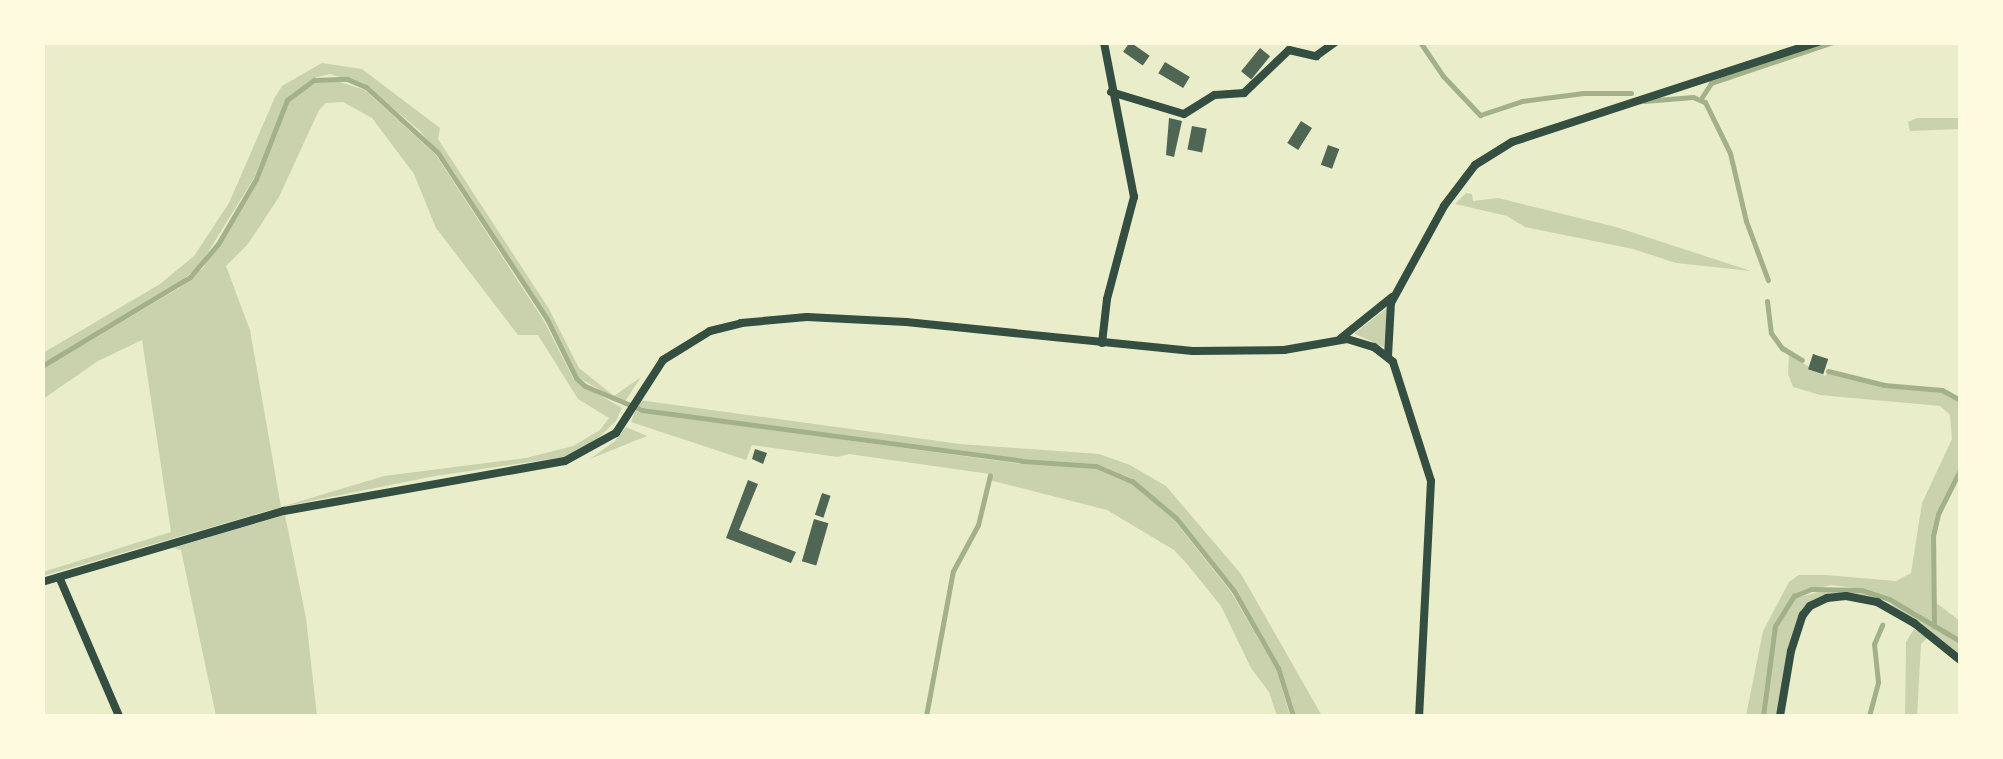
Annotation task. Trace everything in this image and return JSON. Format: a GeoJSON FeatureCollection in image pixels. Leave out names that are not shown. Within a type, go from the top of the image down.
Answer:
{"type":"FeatureCollection","features":[{"type":"Feature","properties":{"kind":"street"},"geometry":{"type":"LineString","coordinates":[[1102,343],[1106,298],[1134,197],[1104,42]]}},
{"type":"Feature","properties":{"kind":"street"},"geometry":{"type":"LineString","coordinates":[[1111,92],[1184,114],[1215,95],[1244,93],[1290,50],[1316,56],[1335,42]]}},
{"type":"Feature","properties":{"kind":"street"},"geometry":{"type":"LineString","coordinates":[[1419,716],[1431,481],[1388,356],[1388,316],[1398,290],[1455,189],[1488,155],[1512,142],[1818,42]]}},
{"type":"Feature","properties":{"kind":"street"},"geometry":{"type":"LineString","coordinates":[[1336,342],[1373,316],[1398,290]]}},
{"type":"Feature","properties":{"kind":"street"},"geometry":{"type":"LineString","coordinates":[[42,582],[284,512],[565,461],[608,439],[655,368],[672,353],[710,331],[741,323],[807,317],[906,322],[1102,343],[1241,352],[1336,342],[1366,343],[1388,356]]}},
{"type":"Feature","properties":{"kind":"street"},"geometry":{"type":"LineString","coordinates":[[60,579],[119,716]]}},
{"type":"Feature","properties":{"kind":"street"},"geometry":{"type":"LineString","coordinates":[[1780,716],[1790,651],[1803,615],[1810,606],[1827,598],[1846,596],[1878,602],[1960,660]]}},
{"type":"Feature","properties":{"kind":"green space"},"geometry":{"type":"Polygon","coordinates":[[[322,63],[362,69],[440,128],[438,139],[549,309],[579,368],[614,396],[641,377],[624,403],[577,377],[548,319],[454,172],[420,131],[367,86],[330,74],[313,78],[286,99],[254,178],[200,265],[177,285],[43,364],[43,353],[160,284],[194,256],[229,203],[282,86],[322,63]]]}},
{"type":"Feature","properties":{"kind":"green space"},"geometry":{"type":"Polygon","coordinates":[[[330,79],[365,90],[436,155],[544,321],[574,380],[622,408],[616,421],[594,442],[564,457],[435,476],[281,507],[43,576],[43,572],[171,532],[142,340],[98,361],[43,399],[43,369],[179,288],[203,268],[258,180],[289,102],[315,82],[330,79]],[[343,102],[326,103],[319,110],[279,197],[248,244],[226,266],[250,330],[281,507],[384,476],[526,458],[573,446],[600,430],[609,418],[578,399],[538,335],[518,335],[436,228],[414,174],[372,118],[343,102]]]}},
{"type":"Feature","properties":{"kind":"green space"},"geometry":{"type":"Polygon","coordinates":[[[1917,118],[1960,118],[1960,129],[1910,131],[1908,122],[1917,118]]]}},
{"type":"Feature","properties":{"kind":"green space"},"geometry":{"type":"Polygon","coordinates":[[[1466,193],[1472,194],[1473,201],[1498,198],[1616,227],[1751,271],[1676,263],[1633,249],[1525,227],[1507,216],[1455,204],[1466,193]]]}},
{"type":"Feature","properties":{"kind":"green space"},"geometry":{"type":"Polygon","coordinates":[[[1387,308],[1384,347],[1355,334],[1355,333],[1387,308]]]}},
{"type":"Feature","properties":{"kind":"green space"},"geometry":{"type":"Polygon","coordinates":[[[1789,355],[1825,376],[1828,372],[1883,386],[1953,394],[1960,401],[1960,468],[1937,514],[1932,536],[1932,624],[1915,611],[1861,589],[1831,585],[1793,595],[1774,625],[1762,716],[1746,716],[1763,631],[1789,582],[1799,575],[1896,581],[1911,573],[1922,503],[1952,439],[1950,415],[1940,406],[1820,395],[1793,387],[1788,374],[1789,355]]]}},
{"type":"Feature","properties":{"kind":"green space"},"geometry":{"type":"Polygon","coordinates":[[[639,400],[960,444],[1099,454],[1130,465],[1166,486],[1241,574],[1322,716],[1296,716],[1280,667],[1235,589],[1177,517],[1133,479],[1096,464],[1022,459],[712,419],[639,407],[639,400]]]}},
{"type":"Feature","properties":{"kind":"green space"},"geometry":{"type":"Polygon","coordinates":[[[635,411],[1021,464],[1095,468],[1131,483],[1174,520],[1231,592],[1276,669],[1290,716],[1277,716],[1269,692],[1251,668],[1221,606],[1187,564],[1174,550],[1107,510],[989,480],[990,474],[849,454],[838,457],[752,445],[746,460],[631,422],[635,411]]]}},
{"type":"Feature","properties":{"kind":"green space"},"geometry":{"type":"Polygon","coordinates":[[[626,427],[647,436],[590,459],[615,441],[626,427]]]}},
{"type":"Feature","properties":{"kind":"green space"},"geometry":{"type":"Polygon","coordinates":[[[285,515],[306,618],[317,716],[216,716],[181,550],[173,548],[285,515]]]}},
{"type":"Feature","properties":{"kind":"green space"},"geometry":{"type":"Polygon","coordinates":[[[1831,589],[1861,592],[1914,614],[1960,643],[1960,656],[1916,621],[1846,593],[1801,614],[1778,716],[1765,716],[1777,626],[1785,609],[1795,598],[1831,589]]]}},
{"type":"Feature","properties":{"kind":"green space"},"geometry":{"type":"Polygon","coordinates":[[[1935,602],[1960,621],[1960,640],[1935,626],[1935,602]]]}},
{"type":"Feature","properties":{"kind":"green space"},"geometry":{"type":"Polygon","coordinates":[[[1914,629],[1927,638],[1921,644],[1917,716],[1905,716],[1906,642],[1914,629]]]}},
{"type":"Feature","properties":{"kind":"building"},"geometry":{"type":"Polygon","coordinates":[[[1130,42],[1150,56],[1143,66],[1123,52],[1130,42]]]}},
{"type":"Feature","properties":{"kind":"building"},"geometry":{"type":"Polygon","coordinates":[[[1260,48],[1270,56],[1251,79],[1241,71],[1260,48]]]}},
{"type":"Feature","properties":{"kind":"building"},"geometry":{"type":"Polygon","coordinates":[[[1165,62],[1190,77],[1183,88],[1158,73],[1165,62]]]}},
{"type":"Feature","properties":{"kind":"building"},"geometry":{"type":"Polygon","coordinates":[[[1169,118],[1182,121],[1174,157],[1166,155],[1169,118]]]}},
{"type":"Feature","properties":{"kind":"building"},"geometry":{"type":"Polygon","coordinates":[[[1301,121],[1312,128],[1298,150],[1287,143],[1301,121]]]}},
{"type":"Feature","properties":{"kind":"building"},"geometry":{"type":"Polygon","coordinates":[[[1192,126],[1207,129],[1202,152],[1187,150],[1192,126]]]}},
{"type":"Feature","properties":{"kind":"building"},"geometry":{"type":"Polygon","coordinates":[[[1328,145],[1339,149],[1332,169],[1321,165],[1328,145]]]}},
{"type":"Feature","properties":{"kind":"building"},"geometry":{"type":"Polygon","coordinates":[[[1813,354],[1828,359],[1823,374],[1808,369],[1813,354]]]}},
{"type":"Feature","properties":{"kind":"building"},"geometry":{"type":"Polygon","coordinates":[[[755,449],[767,453],[763,464],[752,459],[755,449]]]}},
{"type":"Feature","properties":{"kind":"building"},"geometry":{"type":"Polygon","coordinates":[[[748,480],[758,484],[739,530],[796,552],[791,563],[726,538],[748,480]]]}},
{"type":"Feature","properties":{"kind":"building"},"geometry":{"type":"Polygon","coordinates":[[[822,493],[831,496],[823,518],[815,515],[822,493]]]}},
{"type":"Feature","properties":{"kind":"building"},"geometry":{"type":"Polygon","coordinates":[[[814,519],[828,523],[816,565],[802,561],[814,519]]]}},
{"type":"Feature","properties":{"kind":"waterway"},"geometry":{"type":"LineString","coordinates":[[1420,42],[1443,76],[1480,115],[1522,101],[1583,93],[1631,93]]}},
{"type":"Feature","properties":{"kind":"waterway"},"geometry":{"type":"LineString","coordinates":[[1702,97],[1711,83],[1833,42]]}},
{"type":"Feature","properties":{"kind":"waterway"},"geometry":{"type":"LineString","coordinates":[[42,366],[190,277],[218,244],[256,179],[287,100],[314,80],[347,79],[366,87],[438,153],[547,319],[576,378],[585,386],[642,410],[1022,461],[1096,466],[1132,481],[1176,518],[1234,591],[1278,668],[1293,716]]}},
{"type":"Feature","properties":{"kind":"waterway"},"geometry":{"type":"LineString","coordinates":[[1644,101],[1693,97],[1705,102],[1730,153],[1746,221],[1768,280]]}},
{"type":"Feature","properties":{"kind":"waterway"},"geometry":{"type":"LineString","coordinates":[[1767,301],[1771,333],[1782,348],[1802,360]]}},
{"type":"Feature","properties":{"kind":"waterway"},"geometry":{"type":"LineString","coordinates":[[1828,371],[1884,385],[1942,390],[1960,400]]}},
{"type":"Feature","properties":{"kind":"waterway"},"geometry":{"type":"LineString","coordinates":[[1934,626],[1933,536],[1938,514],[1960,470]]}},
{"type":"Feature","properties":{"kind":"waterway"},"geometry":{"type":"LineString","coordinates":[[926,716],[953,571],[978,525],[990,475]]}},
{"type":"Feature","properties":{"kind":"waterway"},"geometry":{"type":"LineString","coordinates":[[1763,716],[1775,626],[1794,596],[1811,589],[1861,590],[1889,599],[1960,641]]}},
{"type":"Feature","properties":{"kind":"waterway"},"geometry":{"type":"LineString","coordinates":[[1869,716],[1878,682],[1874,644],[1882,625]]}}]}
